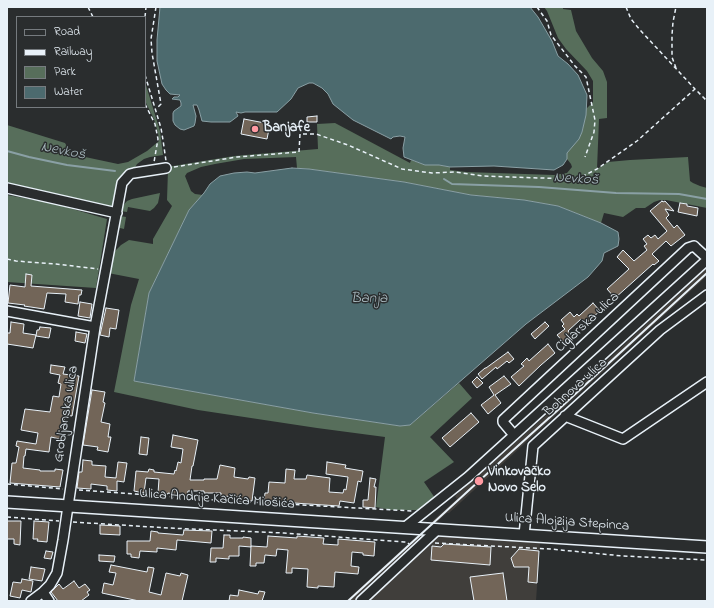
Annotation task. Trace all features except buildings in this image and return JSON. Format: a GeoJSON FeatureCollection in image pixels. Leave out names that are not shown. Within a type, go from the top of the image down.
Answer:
{"type":"FeatureCollection","features":[{"type":"Feature","properties":{"kind":"main road","name":"Ulica Andrije Kačića Miošića"},"geometry":{"type":"LineString","coordinates":[[7,502],[432,530]]}},
{"type":"Feature","properties":{"kind":"main road","name":"Ulica Alojzija Stepinca"},"geometry":{"type":"LineString","coordinates":[[432,530],[707,547]]}},
{"type":"Feature","properties":{"kind":"street"},"geometry":{"type":"LineString","coordinates":[[152,170],[166,168]]}},
{"type":"Feature","properties":{"kind":"street","name":"Grobljanska ulica"},"geometry":{"type":"LineString","coordinates":[[31,601],[50,585],[57,573],[95,327],[122,184],[130,174],[134,172],[152,170]]}},
{"type":"Feature","properties":{"kind":"street"},"geometry":{"type":"LineString","coordinates":[[7,188],[116,213]]}},
{"type":"Feature","properties":{"kind":"street","name":"Ciglarska ulica"},"geometry":{"type":"LineString","coordinates":[[404,528],[468,477],[707,259],[694,246],[688,248],[503,420],[514,435]]}},
{"type":"Feature","properties":{"kind":"street","name":"Bohnova ulica"},"geometry":{"type":"LineString","coordinates":[[524,536],[533,446],[660,330],[707,294]]}},
{"type":"Feature","properties":{"kind":"street"},"geometry":{"type":"LineString","coordinates":[[7,311],[95,327]]}},
{"type":"Feature","properties":{"kind":"street"},"geometry":{"type":"LineString","coordinates":[[565,416],[623,439],[707,382]]}},
{"type":"Feature","properties":{"kind":"street"},"geometry":{"type":"LineString","coordinates":[[361,601],[424,542],[432,530]]}},
{"type":"Feature","properties":{"kind":"street"},"geometry":{"type":"LineString","coordinates":[[43,592],[49,601]]}},
{"type":"Feature","properties":{"kind":"path"},"geometry":{"type":"LineString","coordinates":[[156,7],[152,39],[152,53],[161,104],[158,108]]}},
{"type":"Feature","properties":{"kind":"path"},"geometry":{"type":"LineString","coordinates":[[537,7],[547,21],[551,34],[575,66],[586,77],[595,120],[594,132],[585,157]]}},
{"type":"Feature","properties":{"kind":"path"},"geometry":{"type":"LineString","coordinates":[[626,7],[640,30],[694,89],[707,101]]}},
{"type":"Feature","properties":{"kind":"path"},"geometry":{"type":"LineString","coordinates":[[676,7],[672,22],[672,56],[676,69]]}},
{"type":"Feature","properties":{"kind":"path"},"geometry":{"type":"LineString","coordinates":[[146,78],[164,140],[166,168],[237,157],[299,152],[300,134],[316,134],[348,145],[402,169],[432,173],[455,172],[483,176],[570,179],[597,169],[631,146],[694,89]]}},
{"type":"Feature","properties":{"kind":"path"},"geometry":{"type":"LineString","coordinates":[[146,106],[155,124],[158,139],[152,170]]}},
{"type":"Feature","properties":{"kind":"path"},"geometry":{"type":"LineString","coordinates":[[7,259],[106,270]]}},
{"type":"Feature","properties":{"kind":"path"},"geometry":{"type":"LineString","coordinates":[[7,484],[310,506],[424,512]]}},
{"type":"Feature","properties":{"kind":"path"},"geometry":{"type":"LineString","coordinates":[[7,517],[168,528],[284,533],[407,542],[410,544]]}},
{"type":"Feature","properties":{"kind":"path"},"geometry":{"type":"LineString","coordinates":[[424,542],[550,549],[623,556],[707,560]]}},
{"type":"Feature","properties":{"kind":"shaded area"},"geometry":{"type":"Polygon","coordinates":[[[707,268],[707,276],[449,513],[447,513],[435,524],[430,523],[457,499],[455,496],[585,381],[707,268]]]}},
{"type":"Feature","properties":{"kind":"shaded area"},"geometry":{"type":"Polygon","coordinates":[[[421,532],[426,535],[540,542],[536,601],[346,601],[421,532]]]}},
{"type":"Feature","properties":{"kind":"green space"},"geometry":{"type":"Polygon","coordinates":[[[544,7],[563,7],[563,9],[571,10],[576,31],[592,58],[603,71],[607,82],[607,118],[599,119],[597,169],[608,162],[688,157],[690,181],[707,188],[707,208],[660,200],[645,208],[636,208],[623,217],[604,213],[601,223],[558,206],[524,200],[471,195],[404,182],[297,168],[296,157],[244,159],[201,167],[187,173],[185,176],[191,191],[195,194],[203,195],[189,210],[149,293],[134,381],[313,413],[400,426],[410,425],[459,383],[472,398],[430,437],[454,462],[424,482],[437,501],[419,510],[391,510],[376,507],[385,437],[198,410],[114,392],[131,305],[139,279],[108,273],[113,255],[121,245],[129,240],[153,244],[153,239],[172,206],[167,200],[167,167],[234,156],[318,149],[317,124],[335,123],[410,163],[411,160],[425,165],[439,165],[450,167],[450,170],[466,172],[554,175],[567,173],[572,167],[567,159],[567,153],[582,132],[586,109],[593,102],[593,81],[587,71],[566,49],[558,38],[544,7]]]}},
{"type":"Feature","properties":{"kind":"green space"},"geometry":{"type":"Polygon","coordinates":[[[146,85],[160,131],[163,155],[144,159],[137,164],[134,169],[120,177],[115,209],[7,187],[7,125],[65,143],[71,154],[118,164],[128,162],[147,151],[159,141],[154,119],[146,103],[146,85]]]}},
{"type":"Feature","properties":{"kind":"green space"},"geometry":{"type":"Polygon","coordinates":[[[160,193],[158,203],[150,211],[128,207],[127,212],[120,211],[127,201],[160,193]]]}},
{"type":"Feature","properties":{"kind":"green space"},"geometry":{"type":"Polygon","coordinates":[[[7,195],[52,203],[107,219],[96,288],[7,282],[7,195]]]}},
{"type":"Feature","properties":{"kind":"green space"},"geometry":{"type":"Polygon","coordinates":[[[120,216],[126,217],[124,229],[116,227],[120,216]]]}},
{"type":"Feature","properties":{"kind":"water"},"geometry":{"type":"Polygon","coordinates":[[[160,7],[530,7],[538,17],[552,41],[558,56],[578,75],[587,95],[586,115],[582,132],[579,139],[567,153],[567,159],[563,165],[554,170],[494,166],[450,167],[425,165],[404,157],[403,148],[405,137],[393,137],[391,139],[353,120],[333,104],[328,94],[322,88],[313,83],[309,83],[298,88],[291,99],[277,112],[236,112],[238,116],[230,122],[202,121],[197,105],[193,105],[196,116],[194,126],[184,130],[180,129],[173,121],[173,113],[181,106],[181,103],[180,100],[172,99],[180,95],[170,94],[166,90],[162,84],[157,61],[160,7]]]}},
{"type":"Feature","properties":{"kind":"water","name":"Banja"},"geometry":{"type":"Polygon","coordinates":[[[292,168],[404,182],[471,195],[524,200],[558,206],[601,223],[618,232],[618,246],[604,253],[602,261],[588,277],[526,324],[410,425],[400,426],[313,413],[134,381],[149,293],[189,210],[210,184],[220,176],[234,173],[255,173],[292,168]]]}},
{"type":"Feature","properties":{"kind":"waterway","name":"Nevkoš"},"geometry":{"type":"LineString","coordinates":[[7,151],[67,165],[115,171]]}},
{"type":"Feature","properties":{"kind":"waterway","name":"Nevkoš"},"geometry":{"type":"LineString","coordinates":[[444,179],[452,184],[539,187],[616,193],[679,194],[707,199]]}},
{"type":"Feature","properties":{"kind":"railway"},"geometry":{"type":"LineString","coordinates":[[348,601],[707,273]]}},
{"type":"Feature","properties":{"kind":"place","name":"Banjafe"},"geometry":{"type":"Point","coordinates":[255,129]}},
{"type":"Feature","properties":{"kind":"place","name":"Vinkovačko Novo Selo"},"geometry":{"type":"Point","coordinates":[479,481]}}]}
